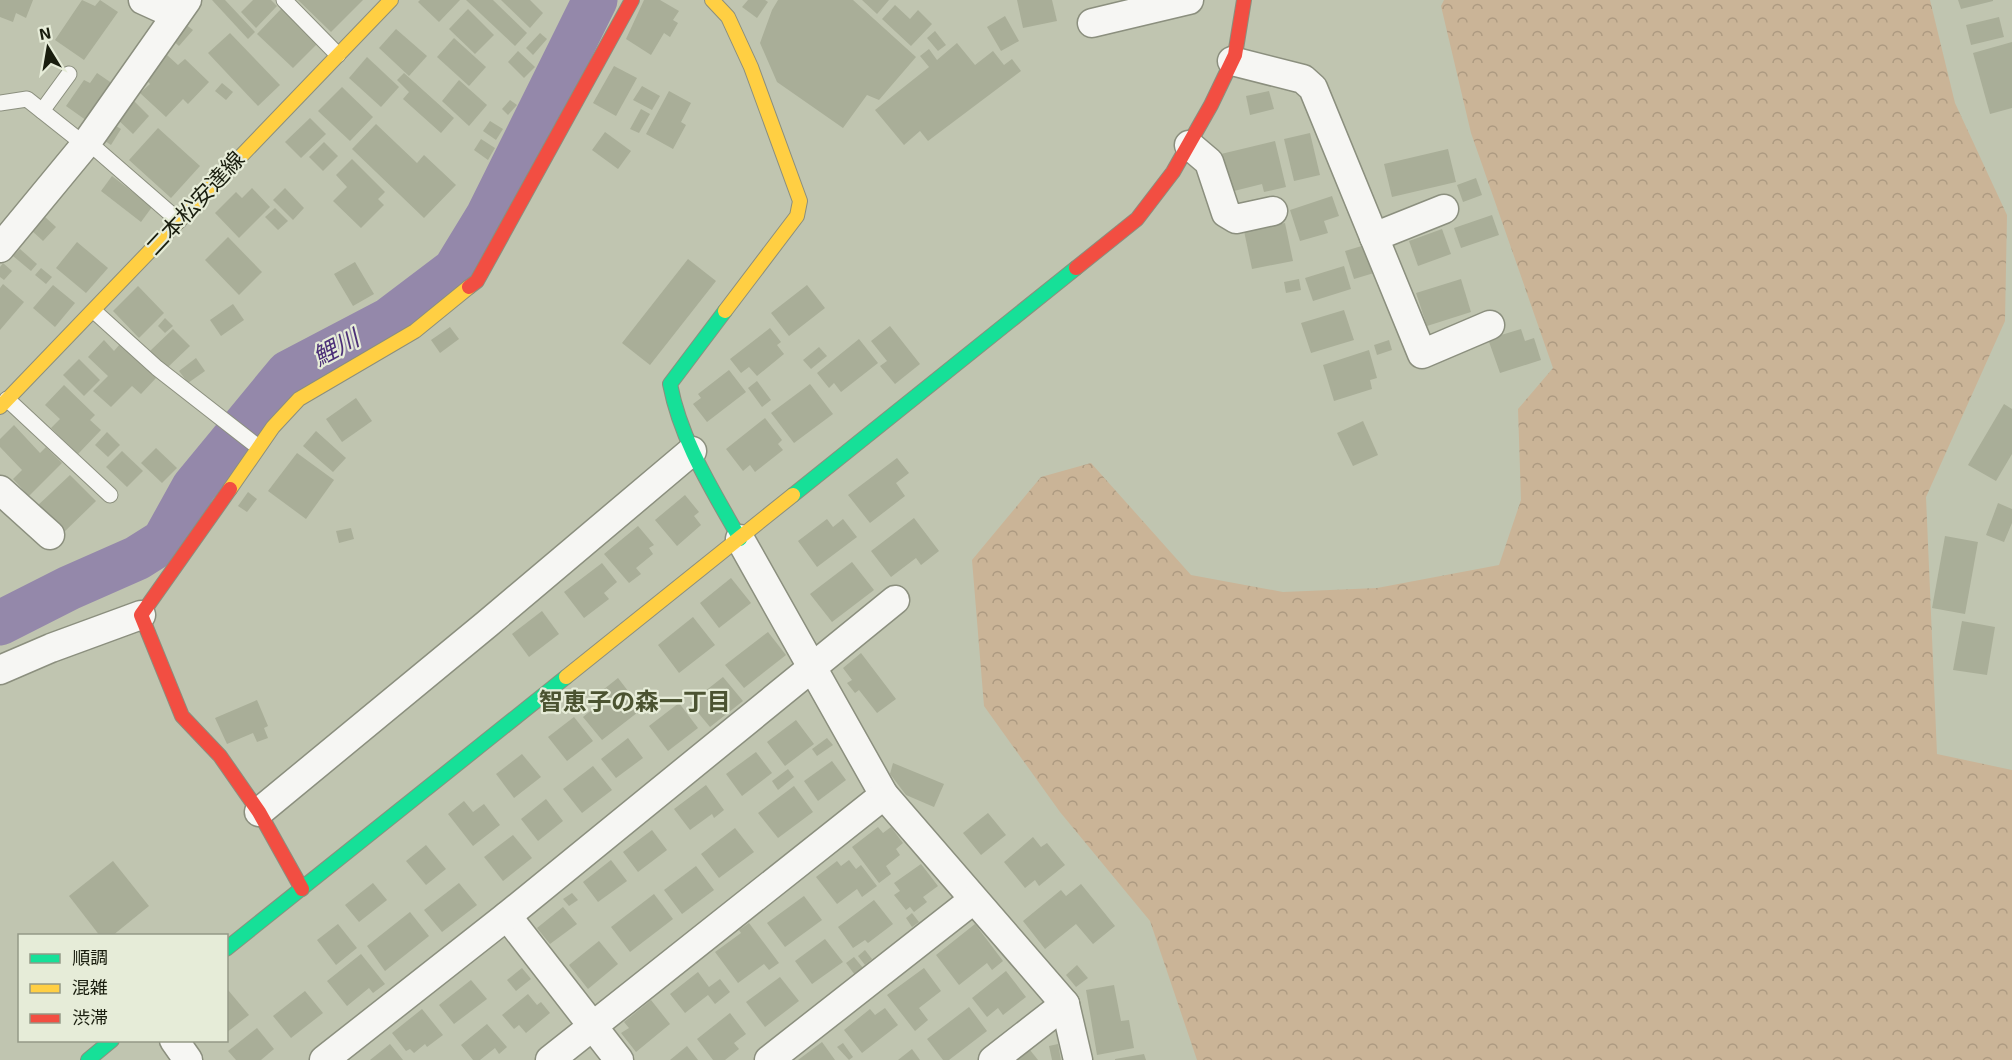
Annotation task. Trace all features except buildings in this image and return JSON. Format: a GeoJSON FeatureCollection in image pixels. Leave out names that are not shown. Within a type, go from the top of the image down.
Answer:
{"type":"FeatureCollection","features":[{"type":"Feature","properties":{"kind":"street"},"geometry":{"type":"LineString","coordinates":[[0,248],[86,143],[181,7],[143,0]]}},
{"type":"Feature","properties":{"kind":"street","name":"二本松安達線"},"geometry":{"type":"LineString","coordinates":[[4,403],[391,0]]}},
{"type":"Feature","properties":{"kind":"street"},"geometry":{"type":"LineString","coordinates":[[0,670],[51,648],[141,615],[256,446],[299,399],[415,331],[477,281],[632,0]]}},
{"type":"Feature","properties":{"kind":"street"},"geometry":{"type":"LineString","coordinates":[[712,0],[728,17],[751,67],[800,201],[797,216],[670,384],[672,397],[692,451],[813,664],[884,795],[1065,1004],[1078,1060]]}},
{"type":"Feature","properties":{"kind":"street"},"geometry":{"type":"LineString","coordinates":[[1092,23],[1189,0]]}},
{"type":"Feature","properties":{"kind":"street"},"geometry":{"type":"LineString","coordinates":[[228,947],[1137,219],[1158,195],[1189,145],[1232,61],[1243,0]]}},
{"type":"Feature","properties":{"kind":"street"},"geometry":{"type":"LineString","coordinates":[[1232,61],[1304,79],[1313,88],[1422,354],[1490,325]]}},
{"type":"Feature","properties":{"kind":"street"},"geometry":{"type":"LineString","coordinates":[[1189,145],[1209,162],[1226,213],[1236,219],[1273,211]]}},
{"type":"Feature","properties":{"kind":"street"},"geometry":{"type":"LineString","coordinates":[[1374,237],[1444,209]]}},
{"type":"Feature","properties":{"kind":"street"},"geometry":{"type":"LineString","coordinates":[[259,812],[692,451]]}},
{"type":"Feature","properties":{"kind":"street"},"geometry":{"type":"LineString","coordinates":[[0,490],[50,535]]}},
{"type":"Feature","properties":{"kind":"street"},"geometry":{"type":"LineString","coordinates":[[324,1060],[507,916],[894,600]]}},
{"type":"Feature","properties":{"kind":"street"},"geometry":{"type":"LineString","coordinates":[[141,615],[182,716],[220,756],[259,812],[302,889]]}},
{"type":"Feature","properties":{"kind":"street"},"geometry":{"type":"LineString","coordinates":[[550,1060],[884,795]]}},
{"type":"Feature","properties":{"kind":"street"},"geometry":{"type":"LineString","coordinates":[[769,1060],[973,900]]}},
{"type":"Feature","properties":{"kind":"street"},"geometry":{"type":"LineString","coordinates":[[507,916],[591,1027],[619,1060]]}},
{"type":"Feature","properties":{"kind":"street"},"geometry":{"type":"LineString","coordinates":[[993,1060],[1065,1004]]}},
{"type":"Feature","properties":{"kind":"street"},"geometry":{"type":"LineString","coordinates":[[88,1060],[111,1042]]}},
{"type":"Feature","properties":{"kind":"street"},"geometry":{"type":"LineString","coordinates":[[175,1042],[188,1060]]}},
{"type":"Feature","properties":{"kind":"lane"},"geometry":{"type":"LineString","coordinates":[[284,0],[338,55]]}},
{"type":"Feature","properties":{"kind":"lane"},"geometry":{"type":"LineString","coordinates":[[42,111],[69,74]]}},
{"type":"Feature","properties":{"kind":"lane"},"geometry":{"type":"LineString","coordinates":[[0,103],[27,99],[86,143],[179,221]]}},
{"type":"Feature","properties":{"kind":"lane"},"geometry":{"type":"LineString","coordinates":[[94,311],[203,405],[256,446]]}},
{"type":"Feature","properties":{"kind":"lane"},"geometry":{"type":"LineString","coordinates":[[4,403],[110,495]]}},
{"type":"Feature","properties":{"kind":"green space"},"geometry":{"type":"Polygon","coordinates":[[[1444,0],[1930,0],[1955,103],[2007,215],[2005,321],[1926,497],[1937,754],[2012,770],[2012,1060],[1197,1060],[1150,921],[1060,812],[984,706],[972,560],[1041,477],[1091,463],[1191,575],[1283,592],[1377,588],[1499,565],[1521,500],[1518,409],[1553,368],[1471,133],[1441,6],[1444,0]]]}},
{"type":"Feature","properties":{"kind":"waterway","name":"鯉川"},"geometry":{"type":"LineString","coordinates":[[0,623],[69,588],[137,558],[164,541],[194,487],[288,373],[389,320],[455,270],[488,216],[595,0]]}},
{"type":"Feature","properties":{"kind":"traffic: fast"},"geometry":{"type":"LineString","coordinates":[[793,495],[1076,268]]}},
{"type":"Feature","properties":{"kind":"traffic: fast"},"geometry":{"type":"LineString","coordinates":[[725,311],[670,384],[690,445],[708,483],[740,539]]}},
{"type":"Feature","properties":{"kind":"traffic: fast"},"geometry":{"type":"LineString","coordinates":[[228,947],[566,677]]}},
{"type":"Feature","properties":{"kind":"traffic: fast"},"geometry":{"type":"LineString","coordinates":[[88,1060],[110,1042]]}},
{"type":"Feature","properties":{"kind":"traffic: slow"},"geometry":{"type":"LineString","coordinates":[[0,407],[391,0]]}},
{"type":"Feature","properties":{"kind":"traffic: slow"},"geometry":{"type":"LineString","coordinates":[[712,0],[728,17],[751,67],[800,201],[797,216],[725,311]]}},
{"type":"Feature","properties":{"kind":"traffic: slow"},"geometry":{"type":"LineString","coordinates":[[230,489],[273,427],[299,399],[415,331],[469,287]]}},
{"type":"Feature","properties":{"kind":"traffic: slow"},"geometry":{"type":"LineString","coordinates":[[566,677],[793,495]]}},
{"type":"Feature","properties":{"kind":"traffic: jam"},"geometry":{"type":"LineString","coordinates":[[469,287],[477,281],[632,0]]}},
{"type":"Feature","properties":{"kind":"traffic: jam"},"geometry":{"type":"LineString","coordinates":[[1076,268],[1137,219],[1173,172],[1211,105],[1235,55],[1244,0]]}},
{"type":"Feature","properties":{"kind":"traffic: jam"},"geometry":{"type":"LineString","coordinates":[[230,489],[141,615],[182,716],[220,756],[259,812],[302,889]]}},
{"type":"Feature","properties":{"kind":"district","name":"智恵子の森一丁目"},"geometry":{"type":"Point","coordinates":[635,702]}}]}
